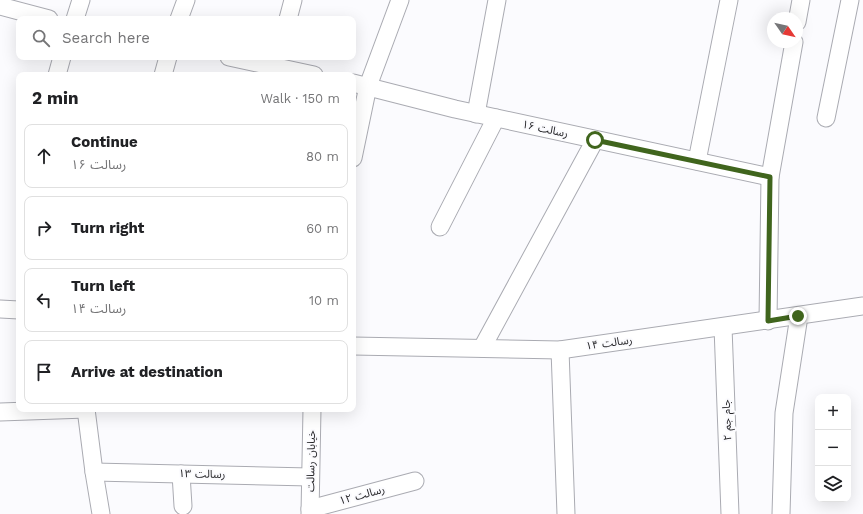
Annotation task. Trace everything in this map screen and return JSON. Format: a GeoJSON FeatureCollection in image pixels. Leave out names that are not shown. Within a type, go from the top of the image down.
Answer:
{"type":"FeatureCollection","features":[{"type":"Feature","properties":{"kind":"street"},"geometry":{"type":"LineString","coordinates":[[76,16],[81,0]]}},
{"type":"Feature","properties":{"kind":"street"},"geometry":{"type":"LineString","coordinates":[[180,16],[186,0]]}},
{"type":"Feature","properties":{"kind":"street"},"geometry":{"type":"LineString","coordinates":[[289,16],[293,0]]}},
{"type":"Feature","properties":{"kind":"street"},"geometry":{"type":"LineString","coordinates":[[356,127],[360,85],[400,0]]}},
{"type":"Feature","properties":{"kind":"street"},"geometry":{"type":"LineString","coordinates":[[476,114],[497,0]]}},
{"type":"Feature","properties":{"kind":"street"},"geometry":{"type":"LineString","coordinates":[[697,161],[729,0]]}},
{"type":"Feature","properties":{"kind":"street"},"geometry":{"type":"LineString","coordinates":[[799,12],[801,0]]}},
{"type":"Feature","properties":{"kind":"street"},"geometry":{"type":"LineString","coordinates":[[826,118],[850,0]]}},
{"type":"Feature","properties":{"kind":"street"},"geometry":{"type":"LineString","coordinates":[[12,5],[40,16]]}},
{"type":"Feature","properties":{"kind":"street"},"geometry":{"type":"LineString","coordinates":[[768,321],[770,177],[793,48]]}},
{"type":"Feature","properties":{"kind":"street"},"geometry":{"type":"LineString","coordinates":[[57,72],[61,60]]}},
{"type":"Feature","properties":{"kind":"street"},"geometry":{"type":"LineString","coordinates":[[164,72],[167,60]]}},
{"type":"Feature","properties":{"kind":"street"},"geometry":{"type":"LineString","coordinates":[[244,60],[300,72]]}},
{"type":"Feature","properties":{"kind":"street","name":"رسالت ۱۶"},"geometry":{"type":"LineString","coordinates":[[360,85],[476,114],[770,177]]}},
{"type":"Feature","properties":{"kind":"street"},"geometry":{"type":"LineString","coordinates":[[440,227],[496,118]]}},
{"type":"Feature","properties":{"kind":"street"},"geometry":{"type":"LineString","coordinates":[[482,348],[595,140]]}},
{"type":"Feature","properties":{"kind":"street","name":"رسالت ۱۴"},"geometry":{"type":"LineString","coordinates":[[356,346],[560,350],[863,306]]}},
{"type":"Feature","properties":{"kind":"street"},"geometry":{"type":"LineString","coordinates":[[0,309],[16,310]]}},
{"type":"Feature","properties":{"kind":"street"},"geometry":{"type":"LineString","coordinates":[[781,514],[784,413],[798,316]]}},
{"type":"Feature","properties":{"kind":"street","name":"جام جم ۲"},"geometry":{"type":"LineString","coordinates":[[723,327],[730,514]]}},
{"type":"Feature","properties":{"kind":"street"},"geometry":{"type":"LineString","coordinates":[[560,350],[566,514]]}},
{"type":"Feature","properties":{"kind":"street"},"geometry":{"type":"LineString","coordinates":[[0,412],[16,411]]}},
{"type":"Feature","properties":{"kind":"street"},"geometry":{"type":"LineString","coordinates":[[86,412],[101,514]]}},
{"type":"Feature","properties":{"kind":"street","name":"خیابان رسالت"},"geometry":{"type":"LineString","coordinates":[[310,511],[312,412]]}},
{"type":"Feature","properties":{"kind":"street","name":"رسالت ۱۳"},"geometry":{"type":"LineString","coordinates":[[94,472],[310,477]]}},
{"type":"Feature","properties":{"kind":"street"},"geometry":{"type":"LineString","coordinates":[[181,474],[183,506]]}},
{"type":"Feature","properties":{"kind":"street","name":"رسالت ۱۲"},"geometry":{"type":"LineString","coordinates":[[310,511],[415,481]]}},
{"type":"Feature","properties":{"kind":"route"},"geometry":{"type":"LineString","coordinates":[[595,140],[770,177],[768,321],[798,316]]}}]}
